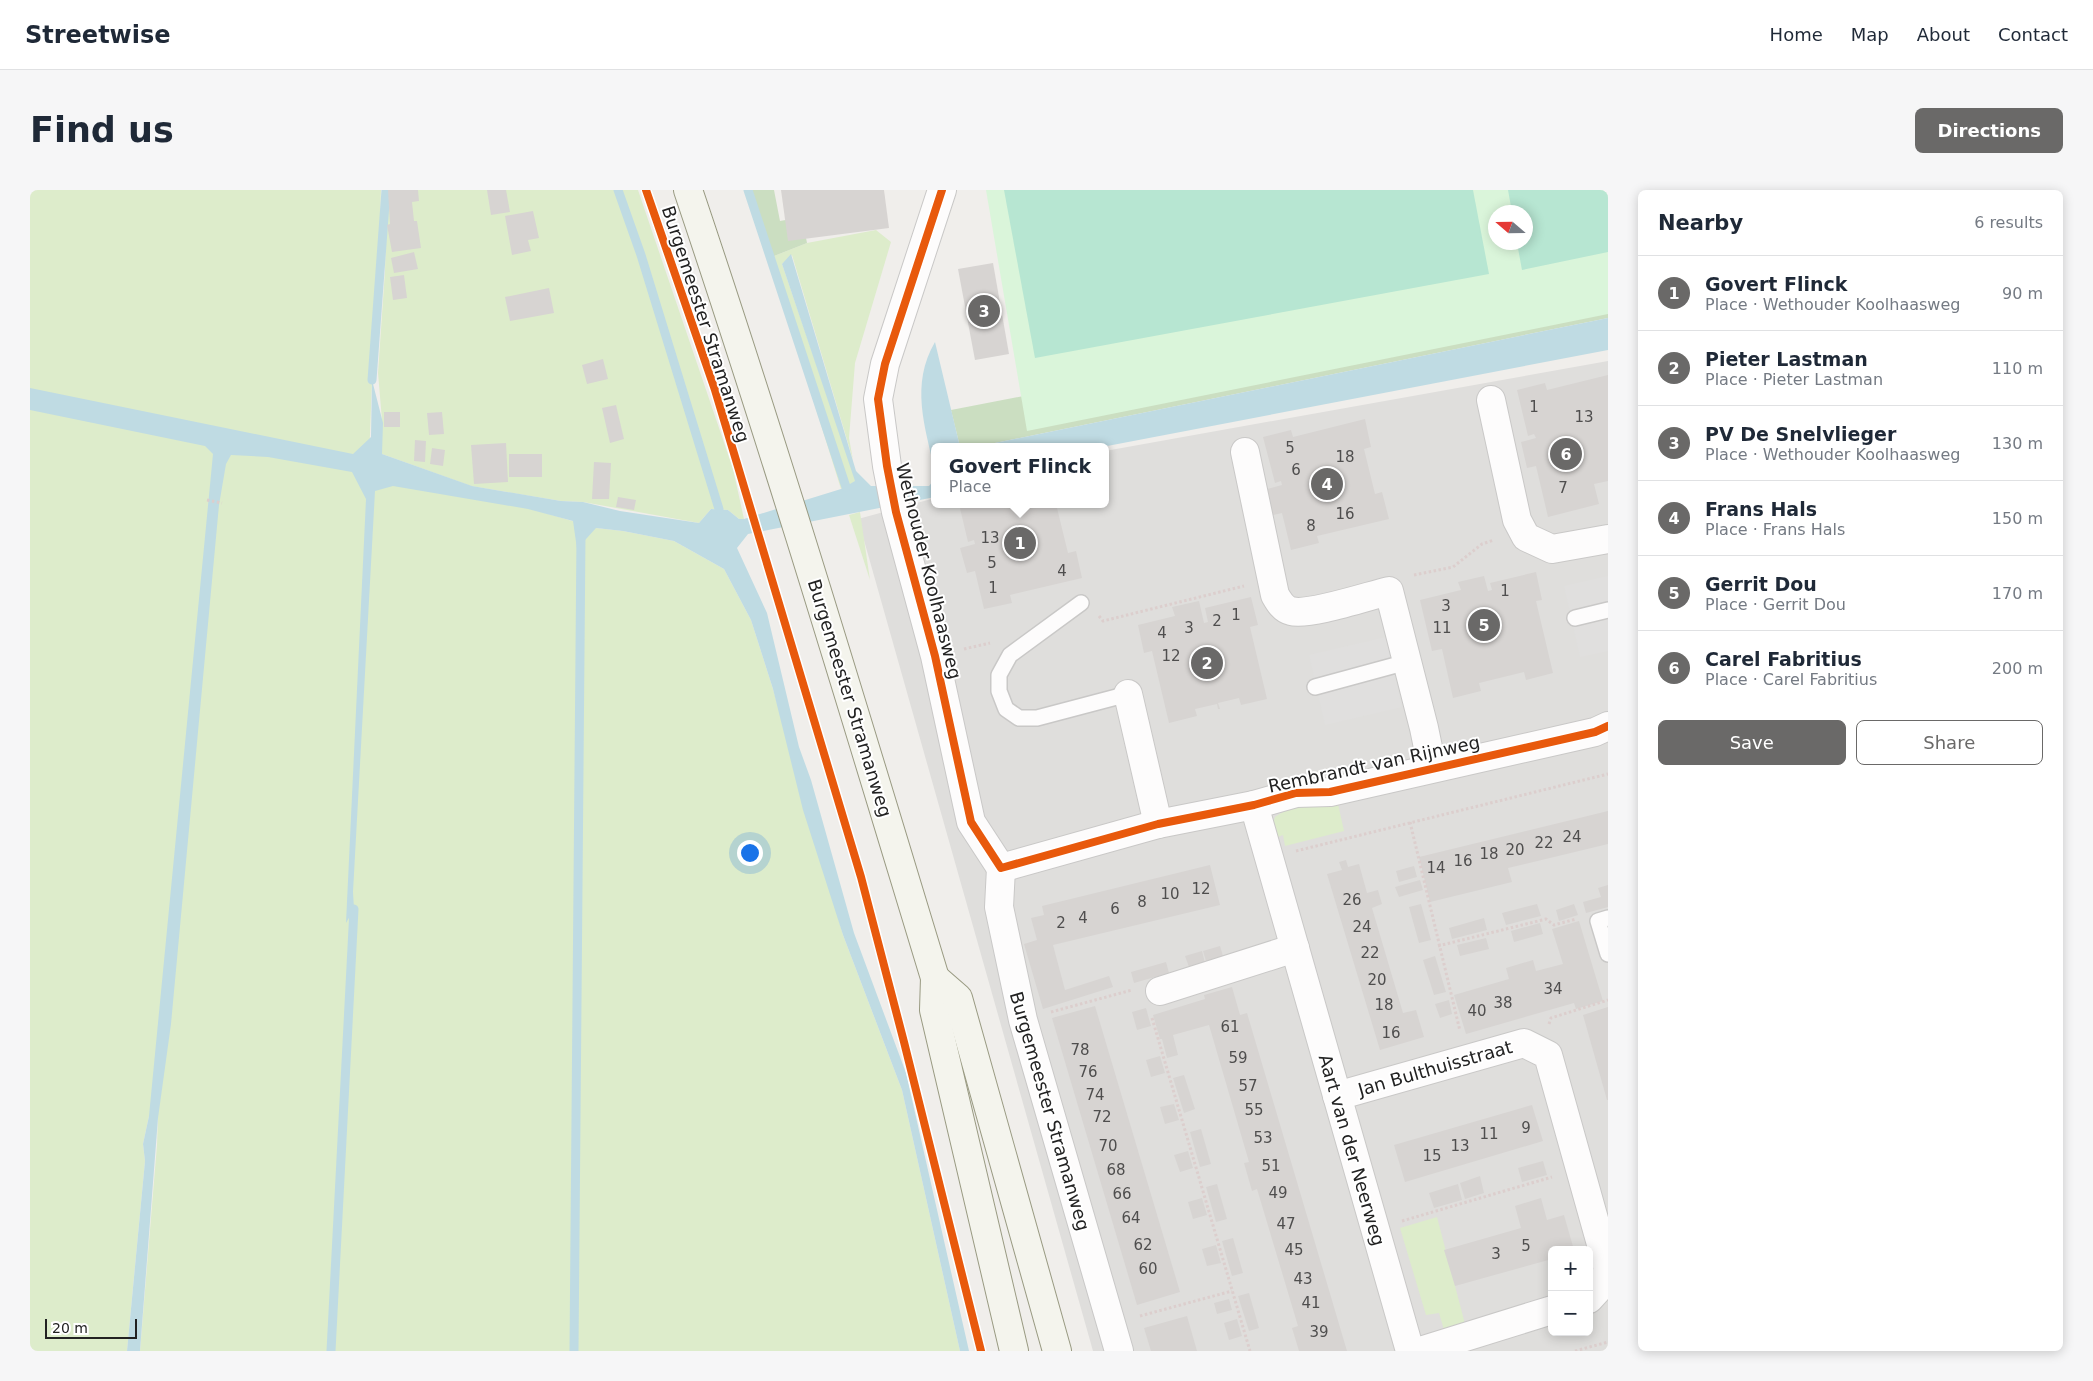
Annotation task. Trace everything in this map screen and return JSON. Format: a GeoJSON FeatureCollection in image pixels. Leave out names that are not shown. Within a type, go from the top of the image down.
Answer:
{"type":"FeatureCollection","features":[{"type":"Feature","properties":{"kind":"main road","name":"Burgemeester Stramanweg"},"geometry":{"type":"LineString","coordinates":[[688,190],[735,328],[784,483],[935,978],[934,1010],[1014,1351]]}},
{"type":"Feature","properties":{"kind":"main road"},"geometry":{"type":"LineString","coordinates":[[935,978],[958,998],[1057,1351]]}},
{"type":"Feature","properties":{"kind":"street","name":"Wethouder Koolhaasweg"},"geometry":{"type":"LineString","coordinates":[[942,190],[884,364],[878,399],[886,466],[896,512],[935,656],[971,822],[1001,868]]}},
{"type":"Feature","properties":{"kind":"street"},"geometry":{"type":"LineString","coordinates":[[1491,400],[1517,520],[1526,537],[1552,549],[1608,539]]}},
{"type":"Feature","properties":{"kind":"street"},"geometry":{"type":"LineString","coordinates":[[1245,452],[1275,595],[1282,606],[1291,611],[1312,610],[1389,591],[1432,768]]}},
{"type":"Feature","properties":{"kind":"street"},"geometry":{"type":"LineString","coordinates":[[1128,694],[1158,824]]}},
{"type":"Feature","properties":{"kind":"street","name":"Rembrandt van Rijnweg"},"geometry":{"type":"LineString","coordinates":[[1001,868],[1158,824],[1254,805],[1296,793],[1330,792],[1594,732],[1608,726]]}},
{"type":"Feature","properties":{"kind":"street","name":"Aart van der Neerweg"},"geometry":{"type":"LineString","coordinates":[[1254,805],[1410,1351]]}},
{"type":"Feature","properties":{"kind":"street","name":"Burgemeester Stramanweg"},"geometry":{"type":"LineString","coordinates":[[1001,868],[999,907],[1023,1020],[1119,1351]]}},
{"type":"Feature","properties":{"kind":"street"},"geometry":{"type":"LineString","coordinates":[[1148,999],[1295,948]]}},
{"type":"Feature","properties":{"kind":"street","name":"Jan Bulthuisstraat"},"geometry":{"type":"LineString","coordinates":[[1337,1096],[1524,1043],[1548,1055],[1608,1269],[1602,1285],[1593,1295]]}},
{"type":"Feature","properties":{"kind":"street"},"geometry":{"type":"LineString","coordinates":[[1420,1351],[1548,1311]]}},
{"type":"Feature","properties":{"kind":"lane"},"geometry":{"type":"LineString","coordinates":[[1082,604],[1010,655],[999,675],[999,691],[1006,709],[1019,718],[1036,718],[1128,694]]}},
{"type":"Feature","properties":{"kind":"lane"},"geometry":{"type":"LineString","coordinates":[[1575,618],[1608,610]]}},
{"type":"Feature","properties":{"kind":"lane"},"geometry":{"type":"LineString","coordinates":[[1315,687],[1407,662]]}},
{"type":"Feature","properties":{"kind":"lane"},"geometry":{"type":"LineString","coordinates":[[1603,919],[1608,954]]}},
{"type":"Feature","properties":{"kind":"path"},"geometry":{"type":"LineString","coordinates":[[207,500],[222,503]]}},
{"type":"Feature","properties":{"kind":"path"},"geometry":{"type":"LineString","coordinates":[[1389,591],[1399,579],[1453,567],[1482,544],[1523,531]]}},
{"type":"Feature","properties":{"kind":"path"},"geometry":{"type":"LineString","coordinates":[[1269,858],[1608,774]]}},
{"type":"Feature","properties":{"kind":"path"},"geometry":{"type":"LineString","coordinates":[[1410,822],[1438,946],[1467,1059]]}},
{"type":"Feature","properties":{"kind":"path"},"geometry":{"type":"LineString","coordinates":[[1438,946],[1546,919],[1554,925],[1585,917],[1603,919]]}},
{"type":"Feature","properties":{"kind":"path"},"geometry":{"type":"LineString","coordinates":[[1023,1020],[1148,999],[1250,1351]]}},
{"type":"Feature","properties":{"kind":"path"},"geometry":{"type":"LineString","coordinates":[[1539,1050],[1551,1018],[1608,1000]]}},
{"type":"Feature","properties":{"kind":"path"},"geometry":{"type":"LineString","coordinates":[[1375,1229],[1580,1169]]}},
{"type":"Feature","properties":{"kind":"path"},"geometry":{"type":"LineString","coordinates":[[1111,1324],[1232,1291]]}},
{"type":"Feature","properties":{"kind":"path"},"geometry":{"type":"LineString","coordinates":[[1575,1351],[1608,1342]]}},
{"type":"Feature","properties":{"kind":"shaded area"},"geometry":{"type":"Polygon","coordinates":[[[1608,361],[1608,1351],[1093,1351],[858,519],[931,499],[931,508],[1109,508],[1109,450],[1608,361]]]}},
{"type":"Feature","properties":{"kind":"shaded area"},"geometry":{"type":"Polygon","coordinates":[[[1608,576],[1608,651],[1580,657],[1564,586],[1608,576]]]}},
{"type":"Feature","properties":{"kind":"shaded area"},"geometry":{"type":"Polygon","coordinates":[[[1386,637],[1402,707],[1325,725],[1309,655],[1386,637]]]}},
{"type":"Feature","properties":{"kind":"green space"},"geometry":{"type":"Polygon","coordinates":[[[30,190],[381,190],[377,320],[372,380],[369,461],[596,528],[674,541],[724,569],[751,620],[773,689],[843,935],[902,1090],[960,1351],[140,1351],[157,1145],[158,1118],[149,1116],[143,1144],[145,1161],[127,1351],[30,1351],[30,190]]]}},
{"type":"Feature","properties":{"kind":"green space"},"geometry":{"type":"Polygon","coordinates":[[[387,190],[638,190],[733,469],[744,519],[739,519],[728,510],[711,509],[699,523],[583,502],[561,501],[471,486],[382,454],[382,420],[378,373],[385,271],[387,190]]]}},
{"type":"Feature","properties":{"kind":"green space"},"geometry":{"type":"Polygon","coordinates":[[[745,190],[774,190],[780,221],[802,217],[807,243],[769,258],[745,190]]]}},
{"type":"Feature","properties":{"kind":"green space"},"geometry":{"type":"Polygon","coordinates":[[[986,190],[1608,190],[1608,314],[1027,431],[986,190]]]}},
{"type":"Feature","properties":{"kind":"green space"},"geometry":{"type":"Polygon","coordinates":[[[1004,190],[1473,190],[1489,274],[1035,358],[1004,190]]]}},
{"type":"Feature","properties":{"kind":"green space"},"geometry":{"type":"Polygon","coordinates":[[[1508,190],[1608,190],[1608,252],[1522,270],[1518,250],[1533,250],[1533,205],[1511,205],[1508,190]]]}},
{"type":"Feature","properties":{"kind":"green space"},"geometry":{"type":"Polygon","coordinates":[[[876,230],[891,242],[855,363],[849,438],[853,460],[792,255],[782,264],[856,481],[841,489],[769,258],[807,243],[876,230]]]}},
{"type":"Feature","properties":{"kind":"green space"},"geometry":{"type":"Polygon","coordinates":[[[1608,283],[1608,318],[995,443],[959,443],[951,410],[1608,283]]]}},
{"type":"Feature","properties":{"kind":"green space"},"geometry":{"type":"Polygon","coordinates":[[[860,512],[870,580],[849,515],[860,512]]]}},
{"type":"Feature","properties":{"kind":"green space"},"geometry":{"type":"Polygon","coordinates":[[[1338,804],[1344,831],[1285,846],[1283,835],[1273,839],[1272,827],[1275,817],[1283,812],[1305,805],[1338,804]]]}},
{"type":"Feature","properties":{"kind":"green space"},"geometry":{"type":"Polygon","coordinates":[[[1437,1217],[1465,1324],[1444,1330],[1439,1313],[1426,1315],[1400,1228],[1437,1217]]]}},
{"type":"Feature","properties":{"kind":"water"},"geometry":{"type":"Polygon","coordinates":[[[791,254],[856,471],[871,486],[929,486],[931,484],[931,498],[748,534],[737,548],[767,613],[799,747],[811,780],[854,933],[906,1073],[969,1351],[960,1351],[902,1090],[843,935],[803,810],[773,689],[751,620],[724,569],[674,541],[596,528],[577,549],[573,521],[528,509],[393,486],[375,491],[353,892],[354,909],[346,923],[366,499],[352,472],[268,457],[231,455],[226,464],[219,505],[171,1024],[158,1118],[140,1351],[127,1351],[145,1161],[143,1144],[149,1116],[213,454],[205,446],[30,410],[30,388],[353,454],[371,437],[372,380],[383,423],[382,454],[472,486],[561,501],[583,502],[620,511],[699,523],[711,509],[728,510],[739,519],[744,519],[841,489],[855,481],[782,264],[791,254]]]}},
{"type":"Feature","properties":{"kind":"water"},"geometry":{"type":"Polygon","coordinates":[[[1608,318],[1608,350],[1109,446],[1109,443],[995,443],[1608,318]]]}},
{"type":"Feature","properties":{"kind":"water"},"geometry":{"type":"Polygon","coordinates":[[[935,342],[959,443],[931,443],[931,454],[924,422],[921,390],[927,358],[935,342]]]}},
{"type":"Feature","properties":{"kind":"building"},"geometry":{"type":"Polygon","coordinates":[[[388,190],[418,190],[419,201],[412,202],[414,221],[417,221],[421,248],[392,252],[387,225],[390,224],[388,190]]]}},
{"type":"Feature","properties":{"kind":"building"},"geometry":{"type":"Polygon","coordinates":[[[487,190],[506,190],[510,212],[491,215],[487,190]]]}},
{"type":"Feature","properties":{"kind":"building"},"geometry":{"type":"Polygon","coordinates":[[[781,190],[884,190],[889,228],[788,241],[781,190]]]}},
{"type":"Feature","properties":{"kind":"building"},"geometry":{"type":"Polygon","coordinates":[[[533,211],[539,238],[528,240],[531,251],[512,255],[505,216],[533,211]]]}},
{"type":"Feature","properties":{"kind":"building"},"geometry":{"type":"Polygon","coordinates":[[[414,252],[418,269],[394,273],[391,258],[414,252]]]}},
{"type":"Feature","properties":{"kind":"building"},"geometry":{"type":"Polygon","coordinates":[[[993,263],[1009,354],[975,360],[958,269],[993,263]]]}},
{"type":"Feature","properties":{"kind":"building"},"geometry":{"type":"Polygon","coordinates":[[[404,275],[407,298],[393,300],[390,277],[404,275]]]}},
{"type":"Feature","properties":{"kind":"building"},"geometry":{"type":"Polygon","coordinates":[[[549,288],[554,313],[510,321],[505,297],[549,288]]]}},
{"type":"Feature","properties":{"kind":"building"},"geometry":{"type":"Polygon","coordinates":[[[603,359],[608,379],[587,384],[582,365],[603,359]]]}},
{"type":"Feature","properties":{"kind":"building"},"geometry":{"type":"Polygon","coordinates":[[[1608,375],[1608,481],[1594,484],[1599,504],[1548,517],[1536,466],[1527,468],[1521,442],[1536,438],[1534,434],[1528,436],[1517,390],[1545,383],[1547,390],[1608,375]]]}},
{"type":"Feature","properties":{"kind":"building"},"geometry":{"type":"Polygon","coordinates":[[[616,405],[624,439],[610,443],[602,408],[616,405]]]}},
{"type":"Feature","properties":{"kind":"building"},"geometry":{"type":"Polygon","coordinates":[[[384,412],[400,412],[400,427],[384,427],[384,412]]]}},
{"type":"Feature","properties":{"kind":"building"},"geometry":{"type":"Polygon","coordinates":[[[442,412],[444,434],[429,435],[427,413],[442,412]]]}},
{"type":"Feature","properties":{"kind":"building"},"geometry":{"type":"Polygon","coordinates":[[[1365,419],[1371,447],[1364,449],[1375,494],[1382,492],[1389,519],[1317,536],[1319,543],[1291,550],[1282,513],[1273,515],[1267,489],[1282,485],[1281,481],[1275,483],[1263,437],[1291,430],[1293,437],[1365,419]]]}},
{"type":"Feature","properties":{"kind":"building"},"geometry":{"type":"Polygon","coordinates":[[[415,440],[426,441],[425,462],[414,461],[415,440]]]}},
{"type":"Feature","properties":{"kind":"building"},"geometry":{"type":"Polygon","coordinates":[[[506,443],[508,482],[474,484],[471,445],[506,443]]]}},
{"type":"Feature","properties":{"kind":"building"},"geometry":{"type":"Polygon","coordinates":[[[432,448],[445,450],[443,466],[430,464],[432,448]]]}},
{"type":"Feature","properties":{"kind":"building"},"geometry":{"type":"Polygon","coordinates":[[[509,454],[542,454],[542,477],[509,477],[509,454]]]}},
{"type":"Feature","properties":{"kind":"building"},"geometry":{"type":"Polygon","coordinates":[[[594,462],[611,463],[609,499],[592,499],[594,462]]]}},
{"type":"Feature","properties":{"kind":"building"},"geometry":{"type":"Polygon","coordinates":[[[618,497],[636,500],[634,510],[616,507],[618,497]]]}},
{"type":"Feature","properties":{"kind":"building"},"geometry":{"type":"Polygon","coordinates":[[[960,508],[1057,508],[1068,553],[1076,551],[1082,578],[1010,595],[1012,603],[984,609],[975,571],[967,573],[960,548],[975,544],[974,540],[968,542],[960,508]]]}},
{"type":"Feature","properties":{"kind":"building"},"geometry":{"type":"Polygon","coordinates":[[[1536,572],[1542,600],[1536,601],[1553,673],[1526,680],[1524,672],[1479,683],[1481,691],[1453,698],[1442,649],[1432,651],[1420,600],[1461,590],[1458,582],[1484,576],[1488,591],[1492,590],[1490,583],[1536,572]]]}},
{"type":"Feature","properties":{"kind":"building"},"geometry":{"type":"Polygon","coordinates":[[[1251,597],[1258,625],[1250,627],[1267,699],[1241,705],[1239,698],[1218,703],[1220,709],[1218,709],[1217,704],[1195,709],[1197,716],[1169,723],[1152,651],[1144,653],[1138,625],[1175,616],[1172,607],[1199,601],[1204,623],[1208,622],[1205,608],[1251,597]]]}},
{"type":"Feature","properties":{"kind":"building"},"geometry":{"type":"Polygon","coordinates":[[[1608,811],[1608,844],[1508,868],[1512,882],[1430,902],[1419,857],[1608,811]]]}},
{"type":"Feature","properties":{"kind":"building"},"geometry":{"type":"Polygon","coordinates":[[[1346,860],[1348,867],[1359,864],[1367,893],[1378,890],[1382,904],[1372,908],[1403,1013],[1416,1010],[1424,1037],[1380,1050],[1327,874],[1342,870],[1339,862],[1346,860]]]}},
{"type":"Feature","properties":{"kind":"building"},"geometry":{"type":"Polygon","coordinates":[[[1210,865],[1220,905],[1053,945],[1065,990],[1109,976],[1113,987],[1043,1009],[1024,944],[1037,940],[1031,918],[1044,915],[1042,906],[1210,865]]]}},
{"type":"Feature","properties":{"kind":"building"},"geometry":{"type":"Polygon","coordinates":[[[1414,866],[1417,877],[1399,882],[1396,871],[1414,866]]]}},
{"type":"Feature","properties":{"kind":"building"},"geometry":{"type":"Polygon","coordinates":[[[1420,880],[1423,890],[1399,897],[1395,887],[1420,880]]]}},
{"type":"Feature","properties":{"kind":"building"},"geometry":{"type":"Polygon","coordinates":[[[1608,885],[1608,907],[1586,913],[1583,902],[1601,897],[1598,888],[1608,885]]]}},
{"type":"Feature","properties":{"kind":"building"},"geometry":{"type":"Polygon","coordinates":[[[1421,904],[1431,940],[1419,943],[1409,907],[1421,904]]]}},
{"type":"Feature","properties":{"kind":"building"},"geometry":{"type":"Polygon","coordinates":[[[1537,904],[1541,916],[1506,925],[1502,913],[1537,904]]]}},
{"type":"Feature","properties":{"kind":"building"},"geometry":{"type":"Polygon","coordinates":[[[1574,904],[1578,915],[1559,921],[1556,910],[1574,904]]]}},
{"type":"Feature","properties":{"kind":"building"},"geometry":{"type":"Polygon","coordinates":[[[1484,918],[1487,930],[1452,939],[1449,928],[1484,918]]]}},
{"type":"Feature","properties":{"kind":"building"},"geometry":{"type":"Polygon","coordinates":[[[1579,921],[1603,1001],[1576,1009],[1574,1003],[1466,1034],[1454,995],[1509,979],[1506,968],[1533,960],[1536,971],[1563,964],[1552,929],[1579,921]]]}},
{"type":"Feature","properties":{"kind":"building"},"geometry":{"type":"Polygon","coordinates":[[[1540,923],[1543,934],[1514,942],[1511,931],[1540,923]]]}},
{"type":"Feature","properties":{"kind":"building"},"geometry":{"type":"Polygon","coordinates":[[[1486,938],[1489,949],[1460,956],[1457,945],[1486,938]]]}},
{"type":"Feature","properties":{"kind":"building"},"geometry":{"type":"Polygon","coordinates":[[[1220,946],[1223,956],[1206,961],[1203,951],[1220,946]]]}},
{"type":"Feature","properties":{"kind":"building"},"geometry":{"type":"Polygon","coordinates":[[[1202,951],[1205,963],[1189,967],[1185,956],[1202,951]]]}},
{"type":"Feature","properties":{"kind":"building"},"geometry":{"type":"Polygon","coordinates":[[[1435,956],[1446,992],[1434,995],[1423,960],[1435,956]]]}},
{"type":"Feature","properties":{"kind":"building"},"geometry":{"type":"Polygon","coordinates":[[[1166,962],[1169,973],[1134,983],[1131,972],[1166,962]]]}},
{"type":"Feature","properties":{"kind":"building"},"geometry":{"type":"Polygon","coordinates":[[[1232,987],[1240,1015],[1247,1013],[1347,1351],[1299,1351],[1292,1328],[1298,1326],[1257,1189],[1252,1191],[1244,1163],[1249,1162],[1209,1025],[1173,1035],[1178,1055],[1167,1058],[1162,1039],[1160,1039],[1153,1015],[1205,999],[1204,995],[1232,987]]]}},
{"type":"Feature","properties":{"kind":"building"},"geometry":{"type":"Polygon","coordinates":[[[1449,1000],[1452,1014],[1440,1018],[1435,1004],[1449,1000]]]}},
{"type":"Feature","properties":{"kind":"building"},"geometry":{"type":"Polygon","coordinates":[[[1095,1006],[1180,1292],[1137,1305],[1052,1018],[1095,1006]]]}},
{"type":"Feature","properties":{"kind":"building"},"geometry":{"type":"Polygon","coordinates":[[[1608,1007],[1608,1100],[1607,1100],[1583,1015],[1608,1007]]]}},
{"type":"Feature","properties":{"kind":"building"},"geometry":{"type":"Polygon","coordinates":[[[1146,1008],[1151,1026],[1137,1030],[1132,1012],[1146,1008]]]}},
{"type":"Feature","properties":{"kind":"building"},"geometry":{"type":"Polygon","coordinates":[[[1160,1056],[1165,1073],[1151,1077],[1146,1060],[1160,1056]]]}},
{"type":"Feature","properties":{"kind":"building"},"geometry":{"type":"Polygon","coordinates":[[[1184,1075],[1195,1109],[1184,1113],[1173,1078],[1184,1075]]]}},
{"type":"Feature","properties":{"kind":"building"},"geometry":{"type":"Polygon","coordinates":[[[1174,1104],[1179,1120],[1165,1124],[1160,1107],[1174,1104]]]}},
{"type":"Feature","properties":{"kind":"building"},"geometry":{"type":"Polygon","coordinates":[[[1532,1105],[1543,1141],[1405,1182],[1394,1145],[1532,1105]]]}},
{"type":"Feature","properties":{"kind":"building"},"geometry":{"type":"Polygon","coordinates":[[[1201,1129],[1211,1164],[1200,1167],[1190,1132],[1201,1129]]]}},
{"type":"Feature","properties":{"kind":"building"},"geometry":{"type":"Polygon","coordinates":[[[1188,1151],[1193,1168],[1180,1172],[1174,1155],[1188,1151]]]}},
{"type":"Feature","properties":{"kind":"building"},"geometry":{"type":"Polygon","coordinates":[[[1543,1161],[1547,1175],[1522,1182],[1518,1168],[1543,1161]]]}},
{"type":"Feature","properties":{"kind":"building"},"geometry":{"type":"Polygon","coordinates":[[[1480,1176],[1484,1193],[1465,1199],[1460,1183],[1480,1176]]]}},
{"type":"Feature","properties":{"kind":"building"},"geometry":{"type":"Polygon","coordinates":[[[1217,1184],[1227,1219],[1216,1222],[1206,1187],[1217,1184]]]}},
{"type":"Feature","properties":{"kind":"building"},"geometry":{"type":"Polygon","coordinates":[[[1458,1184],[1462,1200],[1434,1208],[1429,1193],[1458,1184]]]}},
{"type":"Feature","properties":{"kind":"building"},"geometry":{"type":"Polygon","coordinates":[[[1202,1198],[1207,1215],[1193,1219],[1188,1202],[1202,1198]]]}},
{"type":"Feature","properties":{"kind":"building"},"geometry":{"type":"Polygon","coordinates":[[[1541,1198],[1547,1220],[1564,1215],[1573,1246],[1548,1246],[1548,1260],[1455,1286],[1444,1250],[1521,1228],[1515,1206],[1541,1198]]]}},
{"type":"Feature","properties":{"kind":"building"},"geometry":{"type":"Polygon","coordinates":[[[1233,1238],[1243,1273],[1232,1276],[1222,1241],[1233,1238]]]}},
{"type":"Feature","properties":{"kind":"building"},"geometry":{"type":"Polygon","coordinates":[[[1216,1245],[1221,1263],[1207,1266],[1202,1249],[1216,1245]]]}},
{"type":"Feature","properties":{"kind":"building"},"geometry":{"type":"Polygon","coordinates":[[[1249,1293],[1259,1328],[1249,1331],[1238,1296],[1249,1293]]]}},
{"type":"Feature","properties":{"kind":"building"},"geometry":{"type":"Polygon","coordinates":[[[1229,1299],[1232,1310],[1217,1314],[1214,1303],[1229,1299]]]}},
{"type":"Feature","properties":{"kind":"building"},"geometry":{"type":"Polygon","coordinates":[[[1187,1316],[1197,1351],[1151,1351],[1144,1328],[1187,1316]]]}},
{"type":"Feature","properties":{"kind":"building"},"geometry":{"type":"Polygon","coordinates":[[[1237,1319],[1242,1336],[1229,1340],[1224,1323],[1237,1319]]]}},
{"type":"Feature","properties":{"kind":"waterway"},"geometry":{"type":"LineString","coordinates":[[372,380],[386,190]]}},
{"type":"Feature","properties":{"kind":"waterway"},"geometry":{"type":"LineString","coordinates":[[618,190],[641,255],[719,509]]}},
{"type":"Feature","properties":{"kind":"waterway"},"geometry":{"type":"LineString","coordinates":[[748,190],[846,487]]}},
{"type":"Feature","properties":{"kind":"waterway"},"geometry":{"type":"LineString","coordinates":[[574,1351],[581,535]]}},
{"type":"Feature","properties":{"kind":"waterway"},"geometry":{"type":"LineString","coordinates":[[331,1351],[354,909]]}},
{"type":"Feature","properties":{"kind":"cycle path"},"geometry":{"type":"LineString","coordinates":[[646,190],[715,390],[861,877],[981,1351]]}},
{"type":"Feature","properties":{"kind":"cycle path"},"geometry":{"type":"LineString","coordinates":[[942,190],[885,364],[878,399],[887,466],[896,512],[935,656],[971,822],[1001,868],[1158,824],[1254,805],[1296,793],[1330,792],[1595,732],[1608,726]]}},
{"type":"Feature","properties":{"kind":"place","name":"PV De Snelvlieger"},"geometry":{"type":"Point","coordinates":[984,311]}},
{"type":"Feature","properties":{"kind":"place","name":"Carel Fabritius"},"geometry":{"type":"Point","coordinates":[1566,454]}},
{"type":"Feature","properties":{"kind":"place","name":"Frans Hals"},"geometry":{"type":"Point","coordinates":[1327,484]}},
{"type":"Feature","properties":{"kind":"place","name":"Govert Flinck"},"geometry":{"type":"Point","coordinates":[1020,543]}},
{"type":"Feature","properties":{"kind":"place","name":"Gerrit Dou"},"geometry":{"type":"Point","coordinates":[1484,625]}},
{"type":"Feature","properties":{"kind":"place","name":"Pieter Lastman"},"geometry":{"type":"Point","coordinates":[1207,663]}}]}
